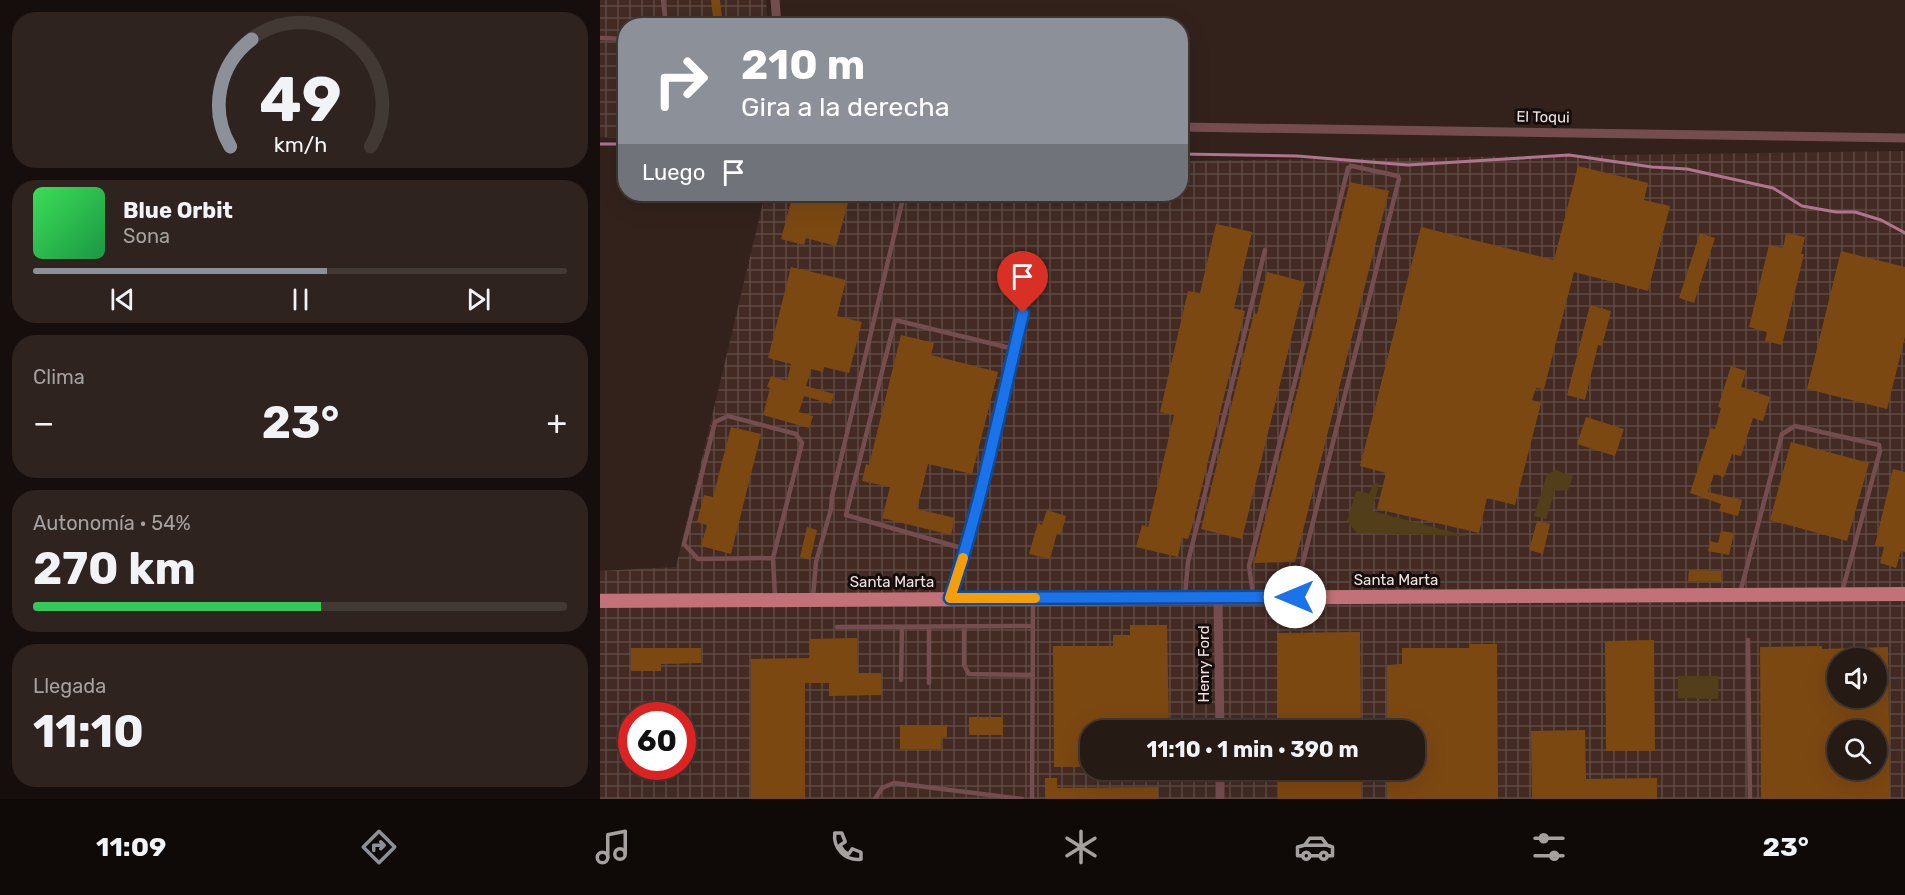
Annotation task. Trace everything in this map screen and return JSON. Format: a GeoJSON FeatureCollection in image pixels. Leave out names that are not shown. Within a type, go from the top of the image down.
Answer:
{"type":"FeatureCollection","features":[{"type":"Feature","properties":{"kind":"main road","name":"Santa Marta"},"geometry":{"type":"LineString","coordinates":[[600,601],[1905,594]]}},
{"type":"Feature","properties":{"kind":"street"},"geometry":{"type":"LineString","coordinates":[[775,0],[776,18]]}},
{"type":"Feature","properties":{"kind":"street","name":"El Toqui"},"geometry":{"type":"LineString","coordinates":[[1188,127],[1905,138]]}},
{"type":"Feature","properties":{"kind":"street","name":"Henry Ford"},"geometry":{"type":"LineString","coordinates":[[1218,597],[1220,720]]}},
{"type":"Feature","properties":{"kind":"street"},"geometry":{"type":"LineString","coordinates":[[1220,780],[1220,799]]}},
{"type":"Feature","properties":{"kind":"lane"},"geometry":{"type":"LineString","coordinates":[[663,0],[665,18]]}},
{"type":"Feature","properties":{"kind":"lane"},"geometry":{"type":"LineString","coordinates":[[600,38],[618,39]]}},
{"type":"Feature","properties":{"kind":"lane"},"geometry":{"type":"LineString","coordinates":[[1253,597],[1249,566],[1348,168],[1352,166],[1398,176],[1400,179],[1295,597]]}},
{"type":"Feature","properties":{"kind":"lane"},"geometry":{"type":"LineString","coordinates":[[812,599],[816,562],[831,509],[832,496],[902,201]]}},
{"type":"Feature","properties":{"kind":"lane"},"geometry":{"type":"LineString","coordinates":[[1185,597],[1188,562],[1265,250]]}},
{"type":"Feature","properties":{"kind":"lane"},"geometry":{"type":"LineString","coordinates":[[950,598],[993,442],[1028,295]]}},
{"type":"Feature","properties":{"kind":"lane"},"geometry":{"type":"LineString","coordinates":[[965,549],[846,515],[895,320],[1014,349]]}},
{"type":"Feature","properties":{"kind":"lane"},"geometry":{"type":"LineString","coordinates":[[773,558],[698,559],[684,544],[716,422],[728,416],[796,434],[802,443],[773,558],[775,600]]}},
{"type":"Feature","properties":{"kind":"lane"},"geometry":{"type":"LineString","coordinates":[[1740,595],[1782,434],[1795,426],[1879,446],[1880,451],[1842,595]]}},
{"type":"Feature","properties":{"kind":"lane"},"geometry":{"type":"LineString","coordinates":[[1032,799],[1033,598]]}},
{"type":"Feature","properties":{"kind":"lane"},"geometry":{"type":"LineString","coordinates":[[837,627],[1033,626]]}},
{"type":"Feature","properties":{"kind":"lane"},"geometry":{"type":"LineString","coordinates":[[902,627],[902,681]]}},
{"type":"Feature","properties":{"kind":"lane"},"geometry":{"type":"LineString","coordinates":[[929,627],[929,683]]}},
{"type":"Feature","properties":{"kind":"lane"},"geometry":{"type":"LineString","coordinates":[[964,627],[964,665],[969,674],[1033,675]]}},
{"type":"Feature","properties":{"kind":"lane"},"geometry":{"type":"LineString","coordinates":[[1748,640],[1750,799]]}},
{"type":"Feature","properties":{"kind":"lane"},"geometry":{"type":"LineString","coordinates":[[875,799],[882,788],[894,783],[1022,799]]}},
{"type":"Feature","properties":{"kind":"shaded area"},"geometry":{"type":"Polygon","coordinates":[[[600,0],[766,0],[767,18],[618,18],[618,138],[600,137],[600,0]]]}},
{"type":"Feature","properties":{"kind":"shaded area"},"geometry":{"type":"Polygon","coordinates":[[[1905,151],[1905,799],[600,799],[600,571],[676,567],[763,201],[1188,201],[1188,161],[1905,151]]]}},
{"type":"Feature","properties":{"kind":"shaded area"},"geometry":{"type":"Polygon","coordinates":[[[1556,470],[1573,476],[1568,490],[1555,491],[1546,519],[1534,516],[1547,474],[1556,470]]]}},
{"type":"Feature","properties":{"kind":"shaded area"},"geometry":{"type":"Polygon","coordinates":[[[1374,483],[1379,484],[1372,511],[1467,536],[1357,533],[1347,521],[1356,492],[1369,494],[1374,483]]]}},
{"type":"Feature","properties":{"kind":"shaded area"},"geometry":{"type":"Polygon","coordinates":[[[1678,676],[1719,676],[1718,699],[1678,698],[1678,676]]]}},
{"type":"Feature","properties":{"kind":"building"},"geometry":{"type":"Polygon","coordinates":[[[711,0],[720,0],[722,18],[713,18],[711,0]]]}},
{"type":"Feature","properties":{"kind":"building"},"geometry":{"type":"Polygon","coordinates":[[[1578,166],[1648,183],[1644,200],[1670,206],[1648,291],[1574,272],[1544,389],[1536,388],[1532,400],[1541,403],[1515,505],[1487,498],[1479,533],[1377,509],[1386,473],[1360,466],[1421,227],[1554,260],[1578,166]]]}},
{"type":"Feature","properties":{"kind":"building"},"geometry":{"type":"Polygon","coordinates":[[[1350,182],[1389,191],[1295,562],[1254,563],[1350,182]]]}},
{"type":"Feature","properties":{"kind":"building"},"geometry":{"type":"Polygon","coordinates":[[[791,201],[848,203],[836,246],[806,238],[804,245],[781,239],[791,201]]]}},
{"type":"Feature","properties":{"kind":"building"},"geometry":{"type":"Polygon","coordinates":[[[1216,224],[1252,232],[1234,308],[1245,311],[1192,527],[1188,539],[1182,538],[1178,557],[1136,547],[1142,525],[1148,527],[1174,415],[1160,412],[1188,291],[1200,293],[1216,224]]]}},
{"type":"Feature","properties":{"kind":"building"},"geometry":{"type":"Polygon","coordinates":[[[1700,233],[1715,238],[1694,303],[1679,298],[1700,233]]]}},
{"type":"Feature","properties":{"kind":"building"},"geometry":{"type":"Polygon","coordinates":[[[1786,233],[1805,237],[1801,254],[1804,254],[1782,345],[1765,341],[1767,332],[1749,327],[1769,245],[1783,248],[1786,233]]]}},
{"type":"Feature","properties":{"kind":"building"},"geometry":{"type":"Polygon","coordinates":[[[1841,251],[1905,267],[1905,337],[1887,409],[1807,389],[1841,251]]]}},
{"type":"Feature","properties":{"kind":"building"},"geometry":{"type":"Polygon","coordinates":[[[791,267],[846,280],[837,316],[862,322],[849,373],[824,367],[823,372],[811,369],[806,386],[834,394],[831,404],[804,396],[799,412],[813,416],[809,428],[763,415],[771,376],[787,381],[791,364],[768,358],[791,267]]]}},
{"type":"Feature","properties":{"kind":"building"},"geometry":{"type":"Polygon","coordinates":[[[1267,272],[1305,282],[1242,539],[1201,529],[1254,313],[1257,314],[1267,272]]]}},
{"type":"Feature","properties":{"kind":"building"},"geometry":{"type":"Polygon","coordinates":[[[1590,305],[1611,311],[1602,346],[1598,345],[1585,400],[1567,395],[1590,305]]]}},
{"type":"Feature","properties":{"kind":"building"},"geometry":{"type":"Polygon","coordinates":[[[901,335],[934,343],[931,355],[998,372],[972,474],[928,464],[917,509],[955,518],[951,535],[882,518],[890,487],[862,481],[866,464],[869,465],[901,335]]]}},
{"type":"Feature","properties":{"kind":"building"},"geometry":{"type":"Polygon","coordinates":[[[1731,366],[1746,371],[1741,387],[1770,397],[1763,421],[1753,418],[1741,456],[1732,454],[1724,477],[1714,474],[1708,492],[1742,500],[1738,516],[1719,511],[1721,504],[1690,493],[1711,428],[1715,429],[1721,408],[1718,407],[1731,366]]]}},
{"type":"Feature","properties":{"kind":"building"},"geometry":{"type":"Polygon","coordinates":[[[1586,417],[1624,429],[1615,456],[1577,444],[1586,417]]]}},
{"type":"Feature","properties":{"kind":"building"},"geometry":{"type":"Polygon","coordinates":[[[731,427],[761,434],[731,554],[701,546],[707,525],[697,522],[704,495],[713,497],[731,427]]]}},
{"type":"Feature","properties":{"kind":"building"},"geometry":{"type":"Polygon","coordinates":[[[1791,442],[1869,463],[1847,541],[1770,520],[1791,442]]]}},
{"type":"Feature","properties":{"kind":"building"},"geometry":{"type":"Polygon","coordinates":[[[1893,469],[1905,472],[1905,552],[1901,551],[1896,568],[1880,563],[1884,547],[1875,545],[1893,469]]]}},
{"type":"Feature","properties":{"kind":"building"},"geometry":{"type":"Polygon","coordinates":[[[1047,510],[1066,516],[1061,534],[1057,533],[1050,559],[1029,554],[1038,523],[1042,525],[1047,510]]]}},
{"type":"Feature","properties":{"kind":"building"},"geometry":{"type":"Polygon","coordinates":[[[1537,521],[1550,524],[1543,554],[1529,550],[1537,521]]]}},
{"type":"Feature","properties":{"kind":"building"},"geometry":{"type":"Polygon","coordinates":[[[807,527],[817,530],[810,560],[800,557],[807,527]]]}},
{"type":"Feature","properties":{"kind":"building"},"geometry":{"type":"Polygon","coordinates":[[[1721,531],[1734,533],[1729,555],[1708,551],[1710,541],[1718,543],[1721,531]]]}},
{"type":"Feature","properties":{"kind":"building"},"geometry":{"type":"Polygon","coordinates":[[[1689,570],[1721,571],[1721,582],[1688,581],[1689,570]]]}},
{"type":"Feature","properties":{"kind":"building"},"geometry":{"type":"Polygon","coordinates":[[[1130,625],[1167,625],[1169,720],[1080,720],[1080,767],[1054,767],[1053,646],[1113,646],[1113,635],[1130,635],[1130,625]]]}},
{"type":"Feature","properties":{"kind":"building"},"geometry":{"type":"Polygon","coordinates":[[[1360,632],[1361,720],[1277,720],[1277,633],[1360,632]]]}},
{"type":"Feature","properties":{"kind":"building"},"geometry":{"type":"Polygon","coordinates":[[[857,638],[858,673],[881,673],[882,695],[829,696],[829,683],[805,683],[805,799],[751,799],[751,659],[810,658],[809,639],[857,638]]]}},
{"type":"Feature","properties":{"kind":"building"},"geometry":{"type":"Polygon","coordinates":[[[1654,640],[1655,751],[1606,751],[1605,641],[1654,640]]]}},
{"type":"Feature","properties":{"kind":"building"},"geometry":{"type":"Polygon","coordinates":[[[1469,644],[1497,644],[1498,799],[1387,799],[1387,780],[1425,780],[1425,720],[1387,720],[1387,665],[1402,664],[1402,648],[1469,648],[1469,644]]]}},
{"type":"Feature","properties":{"kind":"building"},"geometry":{"type":"Polygon","coordinates":[[[1822,646],[1822,649],[1827,649],[1827,708],[1887,708],[1887,648],[1855,648],[1888,647],[1890,799],[1761,799],[1760,647],[1822,646]]]}},
{"type":"Feature","properties":{"kind":"building"},"geometry":{"type":"Polygon","coordinates":[[[631,648],[701,648],[701,663],[661,664],[661,671],[631,671],[631,648]]]}},
{"type":"Feature","properties":{"kind":"building"},"geometry":{"type":"Polygon","coordinates":[[[969,717],[1003,717],[1003,735],[969,735],[969,717]]]}},
{"type":"Feature","properties":{"kind":"building"},"geometry":{"type":"Polygon","coordinates":[[[900,725],[947,725],[947,737],[941,737],[941,749],[900,749],[900,725]]]}},
{"type":"Feature","properties":{"kind":"building"},"geometry":{"type":"Polygon","coordinates":[[[1585,730],[1586,779],[1657,778],[1657,799],[1532,799],[1531,731],[1585,730]]]}},
{"type":"Feature","properties":{"kind":"building"},"geometry":{"type":"Polygon","coordinates":[[[1045,778],[1057,778],[1057,788],[1158,787],[1158,799],[1045,799],[1045,778]]]}},
{"type":"Feature","properties":{"kind":"building"},"geometry":{"type":"Polygon","coordinates":[[[1278,780],[1361,780],[1361,799],[1278,799],[1278,780]]]}},
{"type":"Feature","properties":{"kind":"waterway"},"geometry":{"type":"LineString","coordinates":[[600,144],[618,144]]}},
{"type":"Feature","properties":{"kind":"waterway"},"geometry":{"type":"LineString","coordinates":[[1188,154],[1297,156],[1408,165],[1569,155],[1652,167],[1687,169],[1773,188],[1802,206],[1836,212],[1855,212],[1881,220],[1905,233]]}},
{"type":"Feature","properties":{"kind":"slow traffic"},"geometry":{"type":"LineString","coordinates":[[963,558],[950,598],[1035,598]]}},
{"type":"Feature","properties":{"kind":"route"},"geometry":{"type":"LineString","coordinates":[[1023,313],[961,567],[950,598],[1295,597]]}}]}
